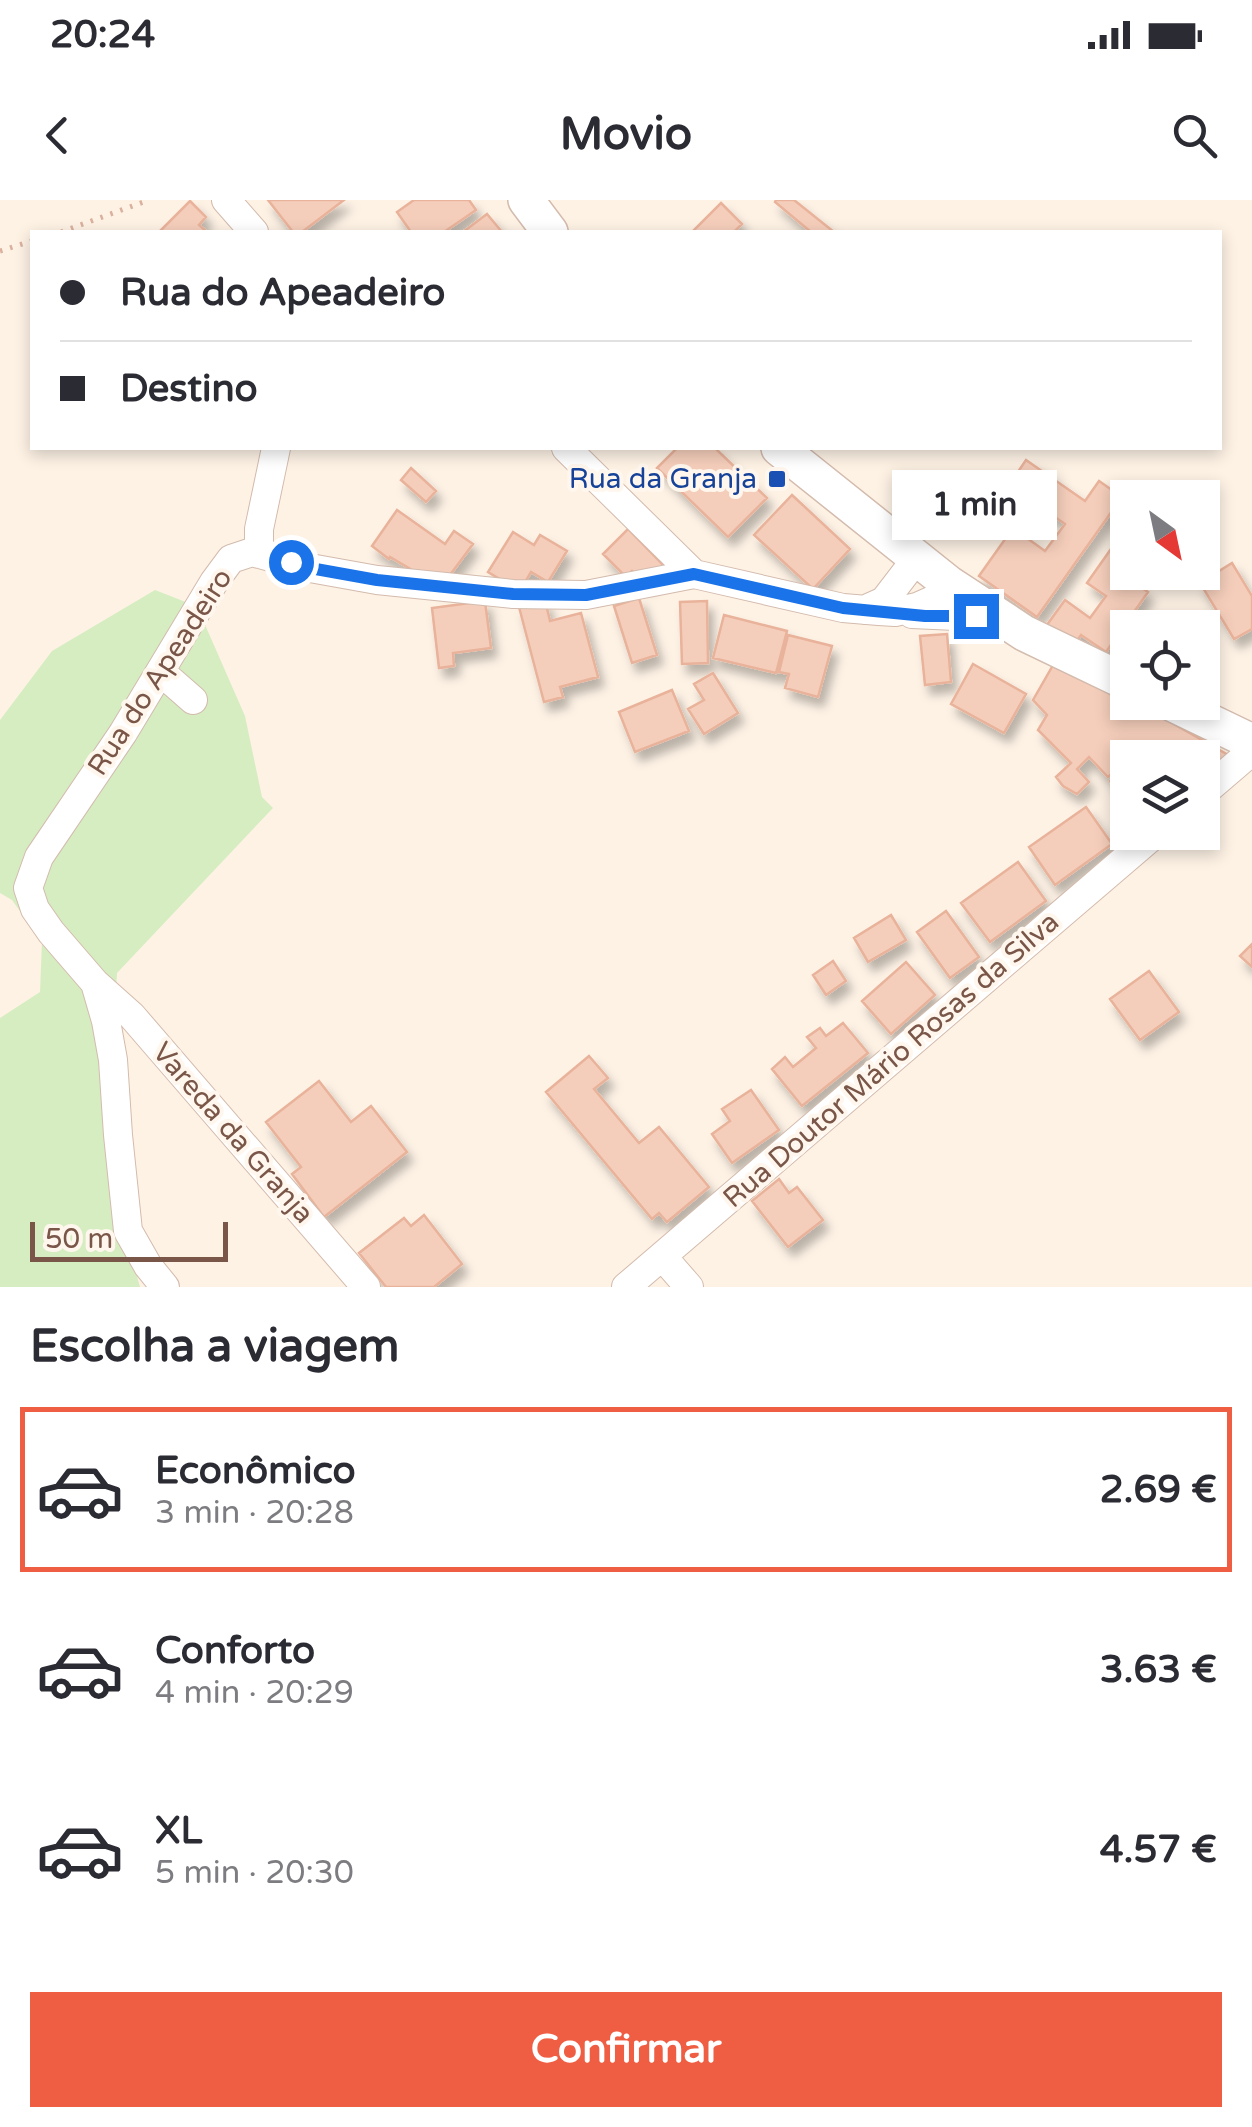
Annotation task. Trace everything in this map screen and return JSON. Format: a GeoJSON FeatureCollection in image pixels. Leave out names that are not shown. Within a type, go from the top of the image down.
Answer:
{"type":"FeatureCollection","features":[{"type":"Feature","properties":{"kind":"street"},"geometry":{"type":"LineString","coordinates":[[226,200],[252,230]]}},
{"type":"Feature","properties":{"kind":"street"},"geometry":{"type":"LineString","coordinates":[[526,200],[548,230]]}},
{"type":"Feature","properties":{"kind":"street"},"geometry":{"type":"LineString","coordinates":[[259,554],[258,529],[276,450]]}},
{"type":"Feature","properties":{"kind":"street"},"geometry":{"type":"LineString","coordinates":[[568,450],[694,574]]}},
{"type":"Feature","properties":{"kind":"street"},"geometry":{"type":"LineString","coordinates":[[782,450],[948,583],[1024,633],[1110,674]]}},
{"type":"Feature","properties":{"kind":"street","name":"Rua do Apeadeiro"},"geometry":{"type":"LineString","coordinates":[[165,1287],[128,1231],[113,1060],[94,983],[35,909],[28,888],[39,857],[231,559],[252,552],[377,580],[513,594],[586,595],[694,574],[843,608],[895,612],[935,599],[948,583]]}},
{"type":"Feature","properties":{"kind":"street"},"geometry":{"type":"LineString","coordinates":[[864,610],[884,601],[917,558]]}},
{"type":"Feature","properties":{"kind":"street"},"geometry":{"type":"LineString","coordinates":[[895,612],[1000,618]]}},
{"type":"Feature","properties":{"kind":"street"},"geometry":{"type":"LineString","coordinates":[[161,672],[193,700]]}},
{"type":"Feature","properties":{"kind":"street"},"geometry":{"type":"LineString","coordinates":[[1206,720],[1252,742]]}},
{"type":"Feature","properties":{"kind":"street"},"geometry":{"type":"LineString","coordinates":[[1220,779],[1252,751]]}},
{"type":"Feature","properties":{"kind":"street","name":"Rua Doutor Mário Rosas da Silva"},"geometry":{"type":"LineString","coordinates":[[626,1287],[1136,850]]}},
{"type":"Feature","properties":{"kind":"street","name":"Vareda da Granja"},"geometry":{"type":"LineString","coordinates":[[94,983],[132,1016],[366,1287]]}},
{"type":"Feature","properties":{"kind":"street"},"geometry":{"type":"LineString","coordinates":[[662,1256],[689,1287]]}},
{"type":"Feature","properties":{"kind":"path"},"geometry":{"type":"LineString","coordinates":[[66,230],[149,200]]}},
{"type":"Feature","properties":{"kind":"path"},"geometry":{"type":"LineString","coordinates":[[0,251],[30,242]]}},
{"type":"Feature","properties":{"kind":"green space"},"geometry":{"type":"Polygon","coordinates":[[[155,590],[201,608],[245,716],[262,797],[273,808],[117,973],[111,1088],[128,1245],[140,1287],[0,1287],[0,1018],[40,992],[42,942],[12,900],[0,893],[0,720],[52,651],[155,590]]]}},
{"type":"Feature","properties":{"kind":"building"},"geometry":{"type":"Polygon","coordinates":[[[268,200],[344,200],[305,230],[291,230],[268,200]]]}},
{"type":"Feature","properties":{"kind":"building"},"geometry":{"type":"Polygon","coordinates":[[[414,200],[469,200],[476,210],[447,230],[410,230],[397,212],[414,200]]]}},
{"type":"Feature","properties":{"kind":"building"},"geometry":{"type":"Polygon","coordinates":[[[794,200],[832,230],[809,230],[775,202],[794,200]]]}},
{"type":"Feature","properties":{"kind":"building"},"geometry":{"type":"Polygon","coordinates":[[[190,201],[206,217],[199,225],[205,230],[161,230],[190,201]]]}},
{"type":"Feature","properties":{"kind":"building"},"geometry":{"type":"Polygon","coordinates":[[[721,203],[742,224],[736,230],[694,230],[721,203]]]}},
{"type":"Feature","properties":{"kind":"building"},"geometry":{"type":"Polygon","coordinates":[[[487,214],[500,230],[466,230],[487,214]]]}},
{"type":"Feature","properties":{"kind":"building"},"geometry":{"type":"Polygon","coordinates":[[[675,450],[717,450],[767,498],[728,537],[657,468],[675,450]]]}},
{"type":"Feature","properties":{"kind":"building"},"geometry":{"type":"Polygon","coordinates":[[[1026,460],[1085,501],[1099,481],[1110,489],[1110,514],[1037,617],[979,576],[1013,528],[1045,551],[1065,524],[1009,485],[1026,460]]]}},
{"type":"Feature","properties":{"kind":"building"},"geometry":{"type":"Polygon","coordinates":[[[411,468],[436,491],[426,502],[401,480],[411,468]]]}},
{"type":"Feature","properties":{"kind":"building"},"geometry":{"type":"Polygon","coordinates":[[[792,495],[850,549],[813,589],[754,535],[792,495]]]}},
{"type":"Feature","properties":{"kind":"building"},"geometry":{"type":"Polygon","coordinates":[[[397,510],[445,544],[454,531],[473,544],[441,587],[372,546],[397,510]]]}},
{"type":"Feature","properties":{"kind":"building"},"geometry":{"type":"Polygon","coordinates":[[[628,529],[665,567],[646,583],[632,571],[626,577],[603,554],[628,529]]]}},
{"type":"Feature","properties":{"kind":"building"},"geometry":{"type":"Polygon","coordinates":[[[513,532],[534,545],[540,535],[567,551],[548,582],[531,572],[520,591],[488,572],[513,532]]]}},
{"type":"Feature","properties":{"kind":"building"},"geometry":{"type":"Polygon","coordinates":[[[1110,550],[1110,590],[1148,592],[1135,610],[1110,610],[1110,646],[1106,652],[1081,635],[1072,648],[1044,629],[1065,600],[1090,618],[1106,596],[1087,583],[1110,550]]]}},
{"type":"Feature","properties":{"kind":"building"},"geometry":{"type":"Polygon","coordinates":[[[1232,563],[1252,596],[1252,629],[1234,639],[1220,610],[1204,590],[1220,590],[1220,570],[1232,563]]]}},
{"type":"Feature","properties":{"kind":"building"},"geometry":{"type":"Polygon","coordinates":[[[639,598],[657,655],[632,663],[614,606],[639,598]]]}},
{"type":"Feature","properties":{"kind":"building"},"geometry":{"type":"Polygon","coordinates":[[[545,600],[550,621],[581,613],[598,677],[560,687],[563,697],[544,702],[519,607],[545,600]]]}},
{"type":"Feature","properties":{"kind":"building"},"geometry":{"type":"Polygon","coordinates":[[[485,601],[491,648],[453,653],[454,666],[439,668],[432,608],[485,601]]]}},
{"type":"Feature","properties":{"kind":"building"},"geometry":{"type":"Polygon","coordinates":[[[707,601],[708,663],[682,664],[680,602],[707,601]]]}},
{"type":"Feature","properties":{"kind":"building"},"geometry":{"type":"Polygon","coordinates":[[[724,615],[787,631],[776,673],[713,658],[724,615]]]}},
{"type":"Feature","properties":{"kind":"building"},"geometry":{"type":"Polygon","coordinates":[[[947,634],[951,682],[925,685],[920,636],[947,634]]]}},
{"type":"Feature","properties":{"kind":"building"},"geometry":{"type":"Polygon","coordinates":[[[788,635],[832,646],[818,697],[785,688],[789,674],[779,672],[788,635]]]}},
{"type":"Feature","properties":{"kind":"building"},"geometry":{"type":"Polygon","coordinates":[[[1059,659],[1110,688],[1110,720],[1167,720],[1202,740],[1110,740],[1110,775],[1089,757],[1077,769],[1089,782],[1077,794],[1056,777],[1071,763],[1038,730],[1047,715],[1033,700],[1059,659]]]}},
{"type":"Feature","properties":{"kind":"building"},"geometry":{"type":"Polygon","coordinates":[[[973,664],[1026,694],[1004,733],[951,704],[973,664]]]}},
{"type":"Feature","properties":{"kind":"building"},"geometry":{"type":"Polygon","coordinates":[[[713,673],[738,713],[704,734],[688,709],[704,700],[694,684],[713,673]]]}},
{"type":"Feature","properties":{"kind":"building"},"geometry":{"type":"Polygon","coordinates":[[[672,690],[689,731],[635,752],[619,712],[672,690]]]}},
{"type":"Feature","properties":{"kind":"building"},"geometry":{"type":"Polygon","coordinates":[[[1220,750],[1230,756],[1220,765],[1220,750]]]}},
{"type":"Feature","properties":{"kind":"building"},"geometry":{"type":"Polygon","coordinates":[[[1086,807],[1110,841],[1110,845],[1055,885],[1029,847],[1086,807]]]}},
{"type":"Feature","properties":{"kind":"building"},"geometry":{"type":"Polygon","coordinates":[[[1018,862],[1046,901],[990,942],[961,903],[1018,862]]]}},
{"type":"Feature","properties":{"kind":"building"},"geometry":{"type":"Polygon","coordinates":[[[946,911],[979,957],[950,978],[917,932],[946,911]]]}},
{"type":"Feature","properties":{"kind":"building"},"geometry":{"type":"Polygon","coordinates":[[[891,915],[906,940],[868,962],[854,938],[891,915]]]}},
{"type":"Feature","properties":{"kind":"building"},"geometry":{"type":"Polygon","coordinates":[[[1252,944],[1252,967],[1240,956],[1252,944]]]}},
{"type":"Feature","properties":{"kind":"building"},"geometry":{"type":"Polygon","coordinates":[[[833,961],[846,981],[826,995],[813,975],[833,961]]]}},
{"type":"Feature","properties":{"kind":"building"},"geometry":{"type":"Polygon","coordinates":[[[906,962],[935,995],[891,1034],[862,1001],[906,962]]]}},
{"type":"Feature","properties":{"kind":"building"},"geometry":{"type":"Polygon","coordinates":[[[1149,971],[1179,1012],[1140,1040],[1110,999],[1149,971]]]}},
{"type":"Feature","properties":{"kind":"building"},"geometry":{"type":"Polygon","coordinates":[[[843,1023],[868,1053],[802,1106],[772,1069],[785,1057],[793,1067],[816,1048],[807,1037],[820,1028],[826,1036],[843,1023]]]}},
{"type":"Feature","properties":{"kind":"building"},"geometry":{"type":"Polygon","coordinates":[[[589,1056],[608,1078],[594,1089],[639,1143],[659,1127],[709,1187],[667,1222],[659,1213],[652,1219],[546,1092],[589,1056]]]}},
{"type":"Feature","properties":{"kind":"building"},"geometry":{"type":"Polygon","coordinates":[[[319,1081],[351,1122],[371,1106],[407,1152],[324,1217],[292,1174],[301,1167],[266,1122],[319,1081]]]}},
{"type":"Feature","properties":{"kind":"building"},"geometry":{"type":"Polygon","coordinates":[[[751,1090],[779,1130],[732,1163],[712,1134],[730,1121],[722,1109],[751,1090]]]}},
{"type":"Feature","properties":{"kind":"building"},"geometry":{"type":"Polygon","coordinates":[[[779,1179],[789,1193],[797,1187],[823,1220],[788,1247],[752,1201],[779,1179]]]}},
{"type":"Feature","properties":{"kind":"building"},"geometry":{"type":"Polygon","coordinates":[[[424,1215],[462,1264],[434,1287],[386,1287],[359,1253],[404,1218],[411,1226],[424,1215]]]}},
{"type":"Feature","properties":{"kind":"place","name":"Rua da Granja"},"geometry":{"type":"Point","coordinates":[777,479]}},
{"type":"Feature","properties":{"kind":"route"},"geometry":{"type":"LineString","coordinates":[[291,562],[377,580],[513,594],[586,595],[694,574],[843,608],[925,616],[976,616]]}}]}
